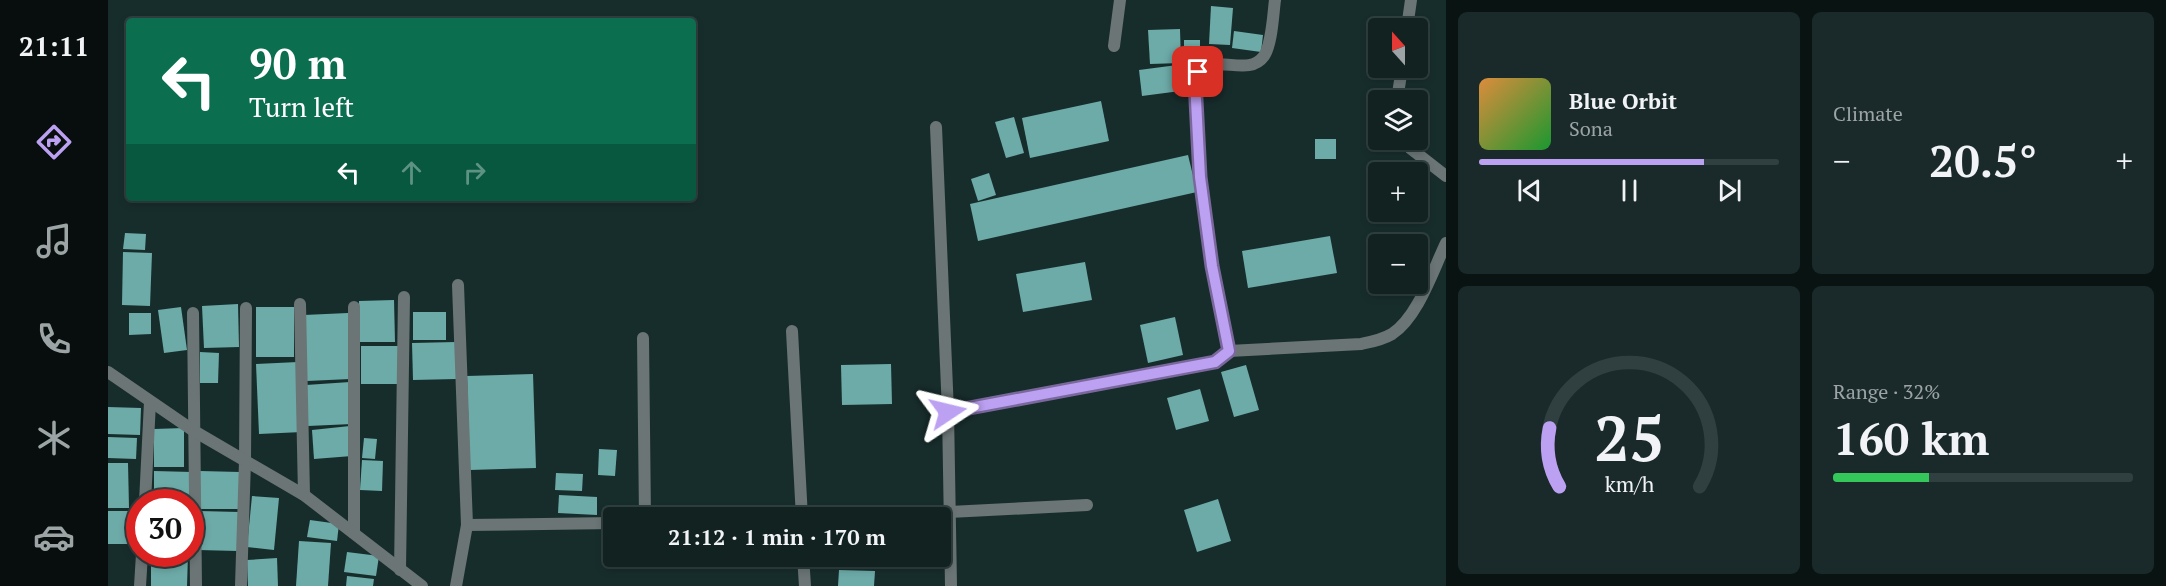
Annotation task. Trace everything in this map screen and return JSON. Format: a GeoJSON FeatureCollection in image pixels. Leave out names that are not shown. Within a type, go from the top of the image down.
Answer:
{"type":"FeatureCollection","features":[{"type":"Feature","properties":{"kind":"street"},"geometry":{"type":"LineString","coordinates":[[1114,46],[1120,0]]}},
{"type":"Feature","properties":{"kind":"street"},"geometry":{"type":"LineString","coordinates":[[1229,351],[1212,266],[1200,177],[1195,81],[1198,72],[1206,65],[1246,66],[1256,63],[1264,56],[1275,0]]}},
{"type":"Feature","properties":{"kind":"street"},"geometry":{"type":"LineString","coordinates":[[1408,18],[1411,0]]}},
{"type":"Feature","properties":{"kind":"street"},"geometry":{"type":"LineString","coordinates":[[936,127],[950,507]]}},
{"type":"Feature","properties":{"kind":"street"},"geometry":{"type":"LineString","coordinates":[[1413,150],[1446,176]]}},
{"type":"Feature","properties":{"kind":"street"},"geometry":{"type":"LineString","coordinates":[[948,412],[1215,362],[1229,351],[1361,344],[1378,340],[1392,334],[1406,321],[1446,243]]}},
{"type":"Feature","properties":{"kind":"street"},"geometry":{"type":"LineString","coordinates":[[456,586],[467,525],[458,285]]}},
{"type":"Feature","properties":{"kind":"street"},"geometry":{"type":"LineString","coordinates":[[400,570],[404,297]]}},
{"type":"Feature","properties":{"kind":"street"},"geometry":{"type":"LineString","coordinates":[[300,304],[304,495]]}},
{"type":"Feature","properties":{"kind":"street"},"geometry":{"type":"LineString","coordinates":[[354,307],[354,533]]}},
{"type":"Feature","properties":{"kind":"street"},"geometry":{"type":"LineString","coordinates":[[241,586],[246,308]]}},
{"type":"Feature","properties":{"kind":"street"},"geometry":{"type":"LineString","coordinates":[[193,313],[196,586]]}},
{"type":"Feature","properties":{"kind":"street"},"geometry":{"type":"LineString","coordinates":[[792,331],[801,507]]}},
{"type":"Feature","properties":{"kind":"street"},"geometry":{"type":"LineString","coordinates":[[643,338],[645,507]]}},
{"type":"Feature","properties":{"kind":"street"},"geometry":{"type":"LineString","coordinates":[[108,372],[194,431],[304,495],[422,586]]}},
{"type":"Feature","properties":{"kind":"street"},"geometry":{"type":"LineString","coordinates":[[146,489],[150,402]]}},
{"type":"Feature","properties":{"kind":"street"},"geometry":{"type":"LineString","coordinates":[[951,511],[1087,505]]}},
{"type":"Feature","properties":{"kind":"street"},"geometry":{"type":"LineString","coordinates":[[467,525],[603,523]]}},
{"type":"Feature","properties":{"kind":"street"},"geometry":{"type":"LineString","coordinates":[[140,586],[141,567]]}},
{"type":"Feature","properties":{"kind":"street"},"geometry":{"type":"LineString","coordinates":[[804,567],[805,586]]}},
{"type":"Feature","properties":{"kind":"street"},"geometry":{"type":"LineString","coordinates":[[951,567],[951,586]]}},
{"type":"Feature","properties":{"kind":"building"},"geometry":{"type":"Polygon","coordinates":[[[1211,6],[1233,8],[1230,45],[1209,44],[1211,6]]]}},
{"type":"Feature","properties":{"kind":"building"},"geometry":{"type":"Polygon","coordinates":[[[1180,29],[1181,63],[1150,64],[1148,30],[1180,29]]]}},
{"type":"Feature","properties":{"kind":"building"},"geometry":{"type":"Polygon","coordinates":[[[1234,31],[1263,35],[1261,52],[1232,48],[1234,31]]]}},
{"type":"Feature","properties":{"kind":"building"},"geometry":{"type":"Polygon","coordinates":[[[1184,40],[1200,40],[1200,61],[1184,61],[1184,40]]]}},
{"type":"Feature","properties":{"kind":"building"},"geometry":{"type":"Polygon","coordinates":[[[1185,64],[1188,90],[1142,96],[1139,70],[1185,64]]]}},
{"type":"Feature","properties":{"kind":"building"},"geometry":{"type":"Polygon","coordinates":[[[1101,101],[1109,141],[1030,158],[1022,118],[1101,101]]]}},
{"type":"Feature","properties":{"kind":"building"},"geometry":{"type":"Polygon","coordinates":[[[1014,117],[1024,153],[1006,158],[995,122],[1014,117]]]}},
{"type":"Feature","properties":{"kind":"building"},"geometry":{"type":"Polygon","coordinates":[[[1315,139],[1336,139],[1336,159],[1315,159],[1315,139]]]}},
{"type":"Feature","properties":{"kind":"building"},"geometry":{"type":"Polygon","coordinates":[[[1188,155],[1197,192],[978,241],[970,204],[1188,155]]]}},
{"type":"Feature","properties":{"kind":"building"},"geometry":{"type":"Polygon","coordinates":[[[989,173],[996,195],[978,201],[971,179],[989,173]]]}},
{"type":"Feature","properties":{"kind":"building"},"geometry":{"type":"Polygon","coordinates":[[[125,233],[146,234],[145,250],[123,249],[125,233]]]}},
{"type":"Feature","properties":{"kind":"building"},"geometry":{"type":"Polygon","coordinates":[[[1330,236],[1337,273],[1248,288],[1242,251],[1330,236]]]}},
{"type":"Feature","properties":{"kind":"building"},"geometry":{"type":"Polygon","coordinates":[[[123,252],[152,253],[150,306],[122,305],[123,252]]]}},
{"type":"Feature","properties":{"kind":"building"},"geometry":{"type":"Polygon","coordinates":[[[1085,262],[1092,300],[1023,312],[1016,274],[1085,262]]]}},
{"type":"Feature","properties":{"kind":"building"},"geometry":{"type":"Polygon","coordinates":[[[394,300],[395,342],[360,342],[359,301],[394,300]]]}},
{"type":"Feature","properties":{"kind":"building"},"geometry":{"type":"Polygon","coordinates":[[[238,304],[239,347],[204,348],[202,306],[238,304]]]}},
{"type":"Feature","properties":{"kind":"building"},"geometry":{"type":"Polygon","coordinates":[[[181,307],[187,350],[164,353],[158,310],[181,307]]]}},
{"type":"Feature","properties":{"kind":"building"},"geometry":{"type":"Polygon","coordinates":[[[256,307],[294,307],[294,357],[256,357],[256,307]]]}},
{"type":"Feature","properties":{"kind":"building"},"geometry":{"type":"Polygon","coordinates":[[[413,312],[446,312],[446,340],[413,340],[413,312]]]}},
{"type":"Feature","properties":{"kind":"building"},"geometry":{"type":"Polygon","coordinates":[[[129,313],[151,313],[151,334],[129,335],[129,313]]]}},
{"type":"Feature","properties":{"kind":"building"},"geometry":{"type":"Polygon","coordinates":[[[348,313],[350,379],[307,381],[304,315],[348,313]]]}},
{"type":"Feature","properties":{"kind":"building"},"geometry":{"type":"Polygon","coordinates":[[[1175,317],[1183,355],[1148,363],[1140,325],[1175,317]]]}},
{"type":"Feature","properties":{"kind":"building"},"geometry":{"type":"Polygon","coordinates":[[[456,342],[456,379],[413,380],[412,343],[456,342]]]}},
{"type":"Feature","properties":{"kind":"building"},"geometry":{"type":"Polygon","coordinates":[[[361,346],[398,346],[398,384],[361,384],[361,346]]]}},
{"type":"Feature","properties":{"kind":"building"},"geometry":{"type":"Polygon","coordinates":[[[200,352],[219,353],[218,383],[200,383],[200,352]]]}},
{"type":"Feature","properties":{"kind":"building"},"geometry":{"type":"Polygon","coordinates":[[[298,362],[302,432],[259,434],[256,364],[298,362]]]}},
{"type":"Feature","properties":{"kind":"building"},"geometry":{"type":"Polygon","coordinates":[[[891,364],[892,404],[842,405],[841,365],[891,364]]]}},
{"type":"Feature","properties":{"kind":"building"},"geometry":{"type":"Polygon","coordinates":[[[1246,365],[1259,410],[1234,417],[1221,372],[1246,365]]]}},
{"type":"Feature","properties":{"kind":"building"},"geometry":{"type":"Polygon","coordinates":[[[533,374],[536,468],[470,470],[467,376],[533,374]]]}},
{"type":"Feature","properties":{"kind":"building"},"geometry":{"type":"Polygon","coordinates":[[[350,382],[352,424],[308,426],[306,385],[350,382]]]}},
{"type":"Feature","properties":{"kind":"building"},"geometry":{"type":"Polygon","coordinates":[[[1200,389],[1209,421],[1176,430],[1167,398],[1200,389]]]}},
{"type":"Feature","properties":{"kind":"building"},"geometry":{"type":"Polygon","coordinates":[[[108,407],[141,408],[140,435],[108,434],[108,407]]]}},
{"type":"Feature","properties":{"kind":"building"},"geometry":{"type":"Polygon","coordinates":[[[350,426],[352,456],[314,459],[312,430],[350,426]]]}},
{"type":"Feature","properties":{"kind":"building"},"geometry":{"type":"Polygon","coordinates":[[[184,428],[184,467],[154,467],[154,429],[184,428]]]}},
{"type":"Feature","properties":{"kind":"building"},"geometry":{"type":"Polygon","coordinates":[[[108,437],[137,438],[136,459],[108,458],[108,437]]]}},
{"type":"Feature","properties":{"kind":"building"},"geometry":{"type":"Polygon","coordinates":[[[364,438],[377,439],[375,459],[362,458],[364,438]]]}},
{"type":"Feature","properties":{"kind":"building"},"geometry":{"type":"Polygon","coordinates":[[[599,449],[617,450],[615,476],[598,475],[599,449]]]}},
{"type":"Feature","properties":{"kind":"building"},"geometry":{"type":"Polygon","coordinates":[[[362,460],[383,461],[382,491],[360,490],[362,460]]]}},
{"type":"Feature","properties":{"kind":"building"},"geometry":{"type":"Polygon","coordinates":[[[108,463],[128,463],[126,508],[108,508],[108,463]]]}},
{"type":"Feature","properties":{"kind":"building"},"geometry":{"type":"Polygon","coordinates":[[[154,471],[192,472],[191,489],[154,489],[154,471]]]}},
{"type":"Feature","properties":{"kind":"building"},"geometry":{"type":"Polygon","coordinates":[[[200,471],[240,472],[239,509],[204,509],[204,489],[200,489],[200,471]]]}},
{"type":"Feature","properties":{"kind":"building"},"geometry":{"type":"Polygon","coordinates":[[[556,473],[583,474],[582,491],[555,490],[556,473]]]}},
{"type":"Feature","properties":{"kind":"building"},"geometry":{"type":"Polygon","coordinates":[[[559,495],[597,497],[597,515],[558,513],[559,495]]]}},
{"type":"Feature","properties":{"kind":"building"},"geometry":{"type":"Polygon","coordinates":[[[252,496],[279,498],[274,550],[247,547],[252,496]]]}},
{"type":"Feature","properties":{"kind":"building"},"geometry":{"type":"Polygon","coordinates":[[[1218,499],[1231,541],[1197,552],[1184,510],[1218,499]]]}},
{"type":"Feature","properties":{"kind":"building"},"geometry":{"type":"Polygon","coordinates":[[[108,511],[126,511],[126,544],[108,544],[108,511]]]}},
{"type":"Feature","properties":{"kind":"building"},"geometry":{"type":"Polygon","coordinates":[[[204,511],[239,512],[238,551],[204,550],[204,511]]]}},
{"type":"Feature","properties":{"kind":"building"},"geometry":{"type":"Polygon","coordinates":[[[310,520],[339,524],[337,541],[307,537],[310,520]]]}},
{"type":"Feature","properties":{"kind":"building"},"geometry":{"type":"Polygon","coordinates":[[[299,541],[331,543],[328,586],[296,586],[299,541]]]}},
{"type":"Feature","properties":{"kind":"building"},"geometry":{"type":"Polygon","coordinates":[[[347,552],[379,556],[376,576],[344,572],[347,552]]]}},
{"type":"Feature","properties":{"kind":"building"},"geometry":{"type":"Polygon","coordinates":[[[277,558],[278,586],[248,586],[247,560],[277,558]]]}},
{"type":"Feature","properties":{"kind":"building"},"geometry":{"type":"Polygon","coordinates":[[[151,567],[188,567],[187,586],[151,586],[151,567]]]}},
{"type":"Feature","properties":{"kind":"building"},"geometry":{"type":"Polygon","coordinates":[[[839,570],[875,571],[874,586],[838,586],[839,570]]]}},
{"type":"Feature","properties":{"kind":"building"},"geometry":{"type":"Polygon","coordinates":[[[347,576],[374,579],[373,586],[346,586],[347,576]]]}},
{"type":"Feature","properties":{"kind":"route"},"geometry":{"type":"LineString","coordinates":[[948,412],[1215,362],[1229,351],[1212,266],[1200,177],[1195,81],[1198,72]]}}]}
